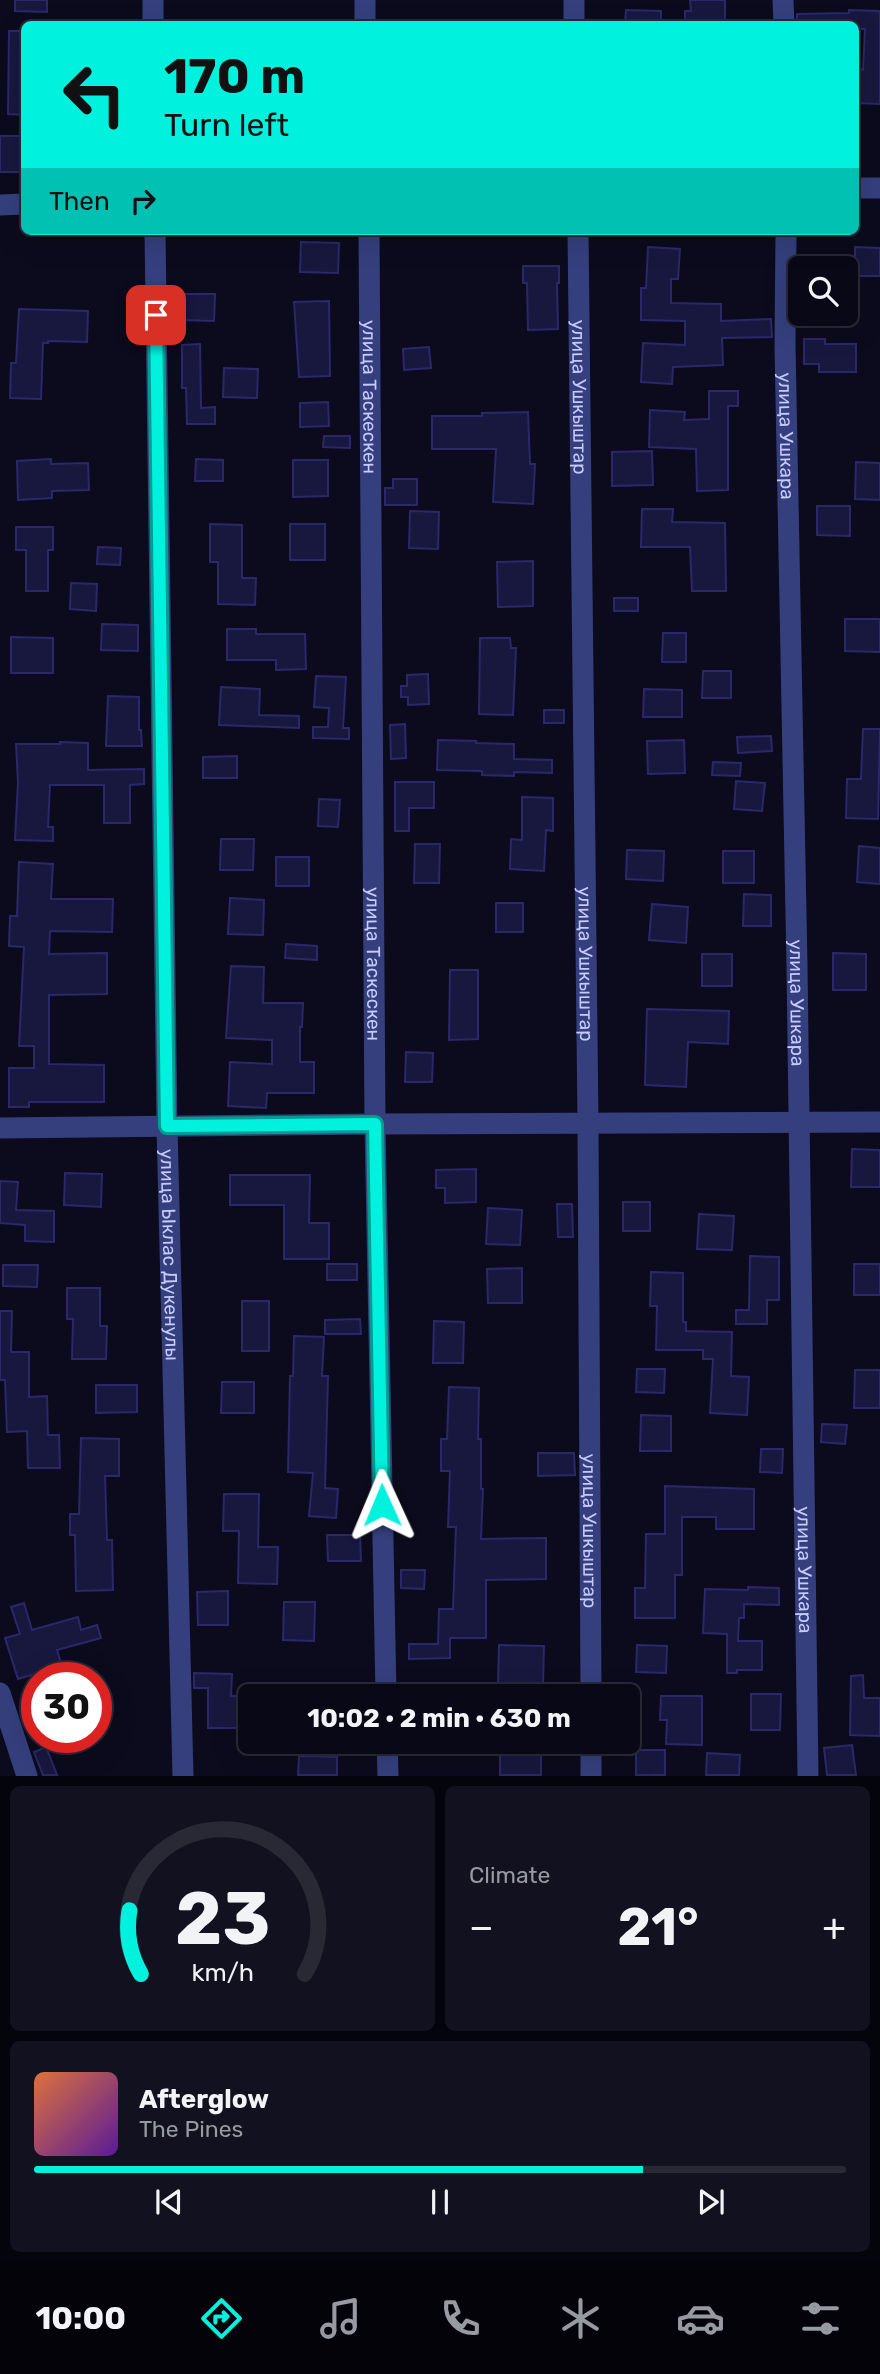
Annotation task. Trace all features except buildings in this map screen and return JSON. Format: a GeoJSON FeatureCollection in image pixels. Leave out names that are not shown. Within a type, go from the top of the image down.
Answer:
{"type":"FeatureCollection","features":[{"type":"Feature","properties":{"kind":"street"},"geometry":{"type":"LineString","coordinates":[[153,0],[153,21]]}},
{"type":"Feature","properties":{"kind":"street"},"geometry":{"type":"LineString","coordinates":[[365,0],[365,21]]}},
{"type":"Feature","properties":{"kind":"street"},"geometry":{"type":"LineString","coordinates":[[574,0],[574,21]]}},
{"type":"Feature","properties":{"kind":"street"},"geometry":{"type":"LineString","coordinates":[[783,0],[784,21]]}},
{"type":"Feature","properties":{"kind":"street"},"geometry":{"type":"LineString","coordinates":[[859,188],[880,188]]}},
{"type":"Feature","properties":{"kind":"street"},"geometry":{"type":"LineString","coordinates":[[0,205],[21,204]]}},
{"type":"Feature","properties":{"kind":"street","name":"улица Ыклас Дукенулы"},"geometry":{"type":"LineString","coordinates":[[155,235],[167,1126],[183,1776]]}},
{"type":"Feature","properties":{"kind":"street","name":"улица Таскескен"},"geometry":{"type":"LineString","coordinates":[[369,235],[375,1124],[386,1684]]}},
{"type":"Feature","properties":{"kind":"street","name":"улица Ушкыштар"},"geometry":{"type":"LineString","coordinates":[[578,235],[591,1684]]}},
{"type":"Feature","properties":{"kind":"street","name":"улица Ушкара"},"geometry":{"type":"LineString","coordinates":[[786,235],[785,359],[808,1776]]}},
{"type":"Feature","properties":{"kind":"street"},"geometry":{"type":"LineString","coordinates":[[0,1128],[880,1122]]}},
{"type":"Feature","properties":{"kind":"street"},"geometry":{"type":"LineString","coordinates":[[0,1693],[27,1776]]}},
{"type":"Feature","properties":{"kind":"street"},"geometry":{"type":"LineString","coordinates":[[387,1754],[388,1776]]}},
{"type":"Feature","properties":{"kind":"street"},"geometry":{"type":"LineString","coordinates":[[591,1754],[591,1776]]}},
{"type":"Feature","properties":{"kind":"route"},"geometry":{"type":"LineString","coordinates":[[156,315],[167,1126],[375,1124],[382,1505]]}}]}
